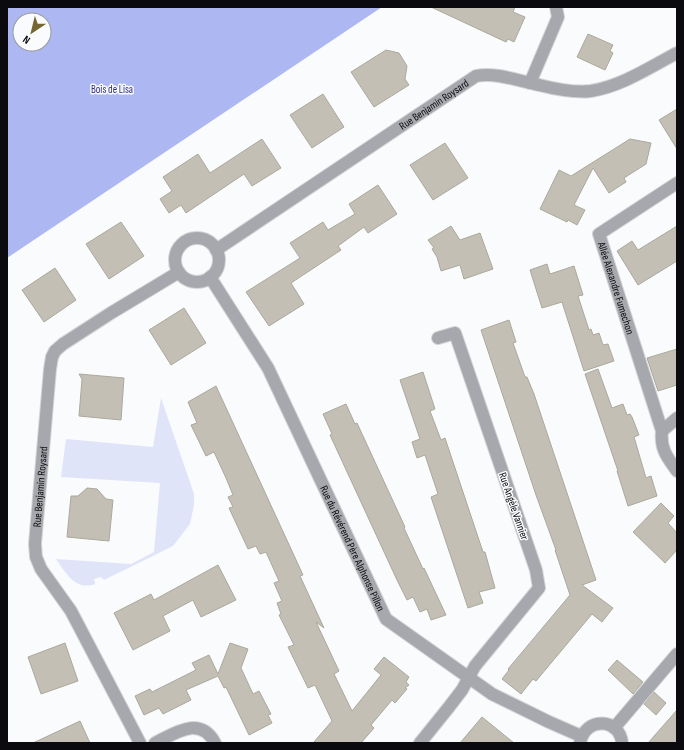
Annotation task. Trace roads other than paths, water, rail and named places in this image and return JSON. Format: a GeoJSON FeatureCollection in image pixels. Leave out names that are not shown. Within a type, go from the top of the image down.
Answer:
{"type":"FeatureCollection","features":[{"type":"Feature","properties":{"kind":"street"},"geometry":{"type":"LineString","coordinates":[[530,83],[558,17],[556,7]]}},
{"type":"Feature","properties":{"kind":"street","name":"Rue Benjamin Roysard"},"geometry":{"type":"LineString","coordinates":[[216,250],[476,76],[483,74],[561,90],[589,91],[621,83],[677,53]]}},
{"type":"Feature","properties":{"kind":"street","name":"Allée Alexandre Fumechon"},"geometry":{"type":"LineString","coordinates":[[677,184],[599,234],[662,431],[661,441],[664,452],[677,471]]}},
{"type":"Feature","properties":{"kind":"street"},"geometry":{"type":"LineString","coordinates":[[193,238],[207,240],[216,250],[218,264],[210,277],[204,280],[190,280],[179,272],[175,258],[181,245],[186,241],[193,238]]}},
{"type":"Feature","properties":{"kind":"street","name":"Rue Benjamin Roysard"},"geometry":{"type":"LineString","coordinates":[[140,743],[71,611],[41,569],[36,557],[36,528],[50,369],[52,357],[55,351],[63,344],[111,313],[179,272]]}},
{"type":"Feature","properties":{"kind":"street","name":"Rue du Révérend Père Alphonse Pillon"},"geometry":{"type":"LineString","coordinates":[[210,277],[268,368],[386,619],[492,694],[549,722],[580,740]]}},
{"type":"Feature","properties":{"kind":"street","name":"Rue Angèle Vannier"},"geometry":{"type":"LineString","coordinates":[[438,338],[455,333],[536,570],[539,588],[475,666],[468,678]]}},
{"type":"Feature","properties":{"kind":"street"},"geometry":{"type":"LineString","coordinates":[[662,431],[677,418]]}},
{"type":"Feature","properties":{"kind":"street"},"geometry":{"type":"LineString","coordinates":[[614,728],[677,654]]}},
{"type":"Feature","properties":{"kind":"street"},"geometry":{"type":"LineString","coordinates":[[420,743],[462,690],[468,678]]}},
{"type":"Feature","properties":{"kind":"street"},"geometry":{"type":"LineString","coordinates":[[580,740],[585,730],[590,726],[602,723],[614,728],[619,734],[622,743]]}},
{"type":"Feature","properties":{"kind":"street"},"geometry":{"type":"LineString","coordinates":[[155,743],[177,732],[193,727],[200,728],[207,733],[215,743]]}},
{"type":"Feature","properties":{"kind":"park label","name":"Bois de Lisa"},"geometry":{"type":"Point","coordinates":[112,89]}}]}
